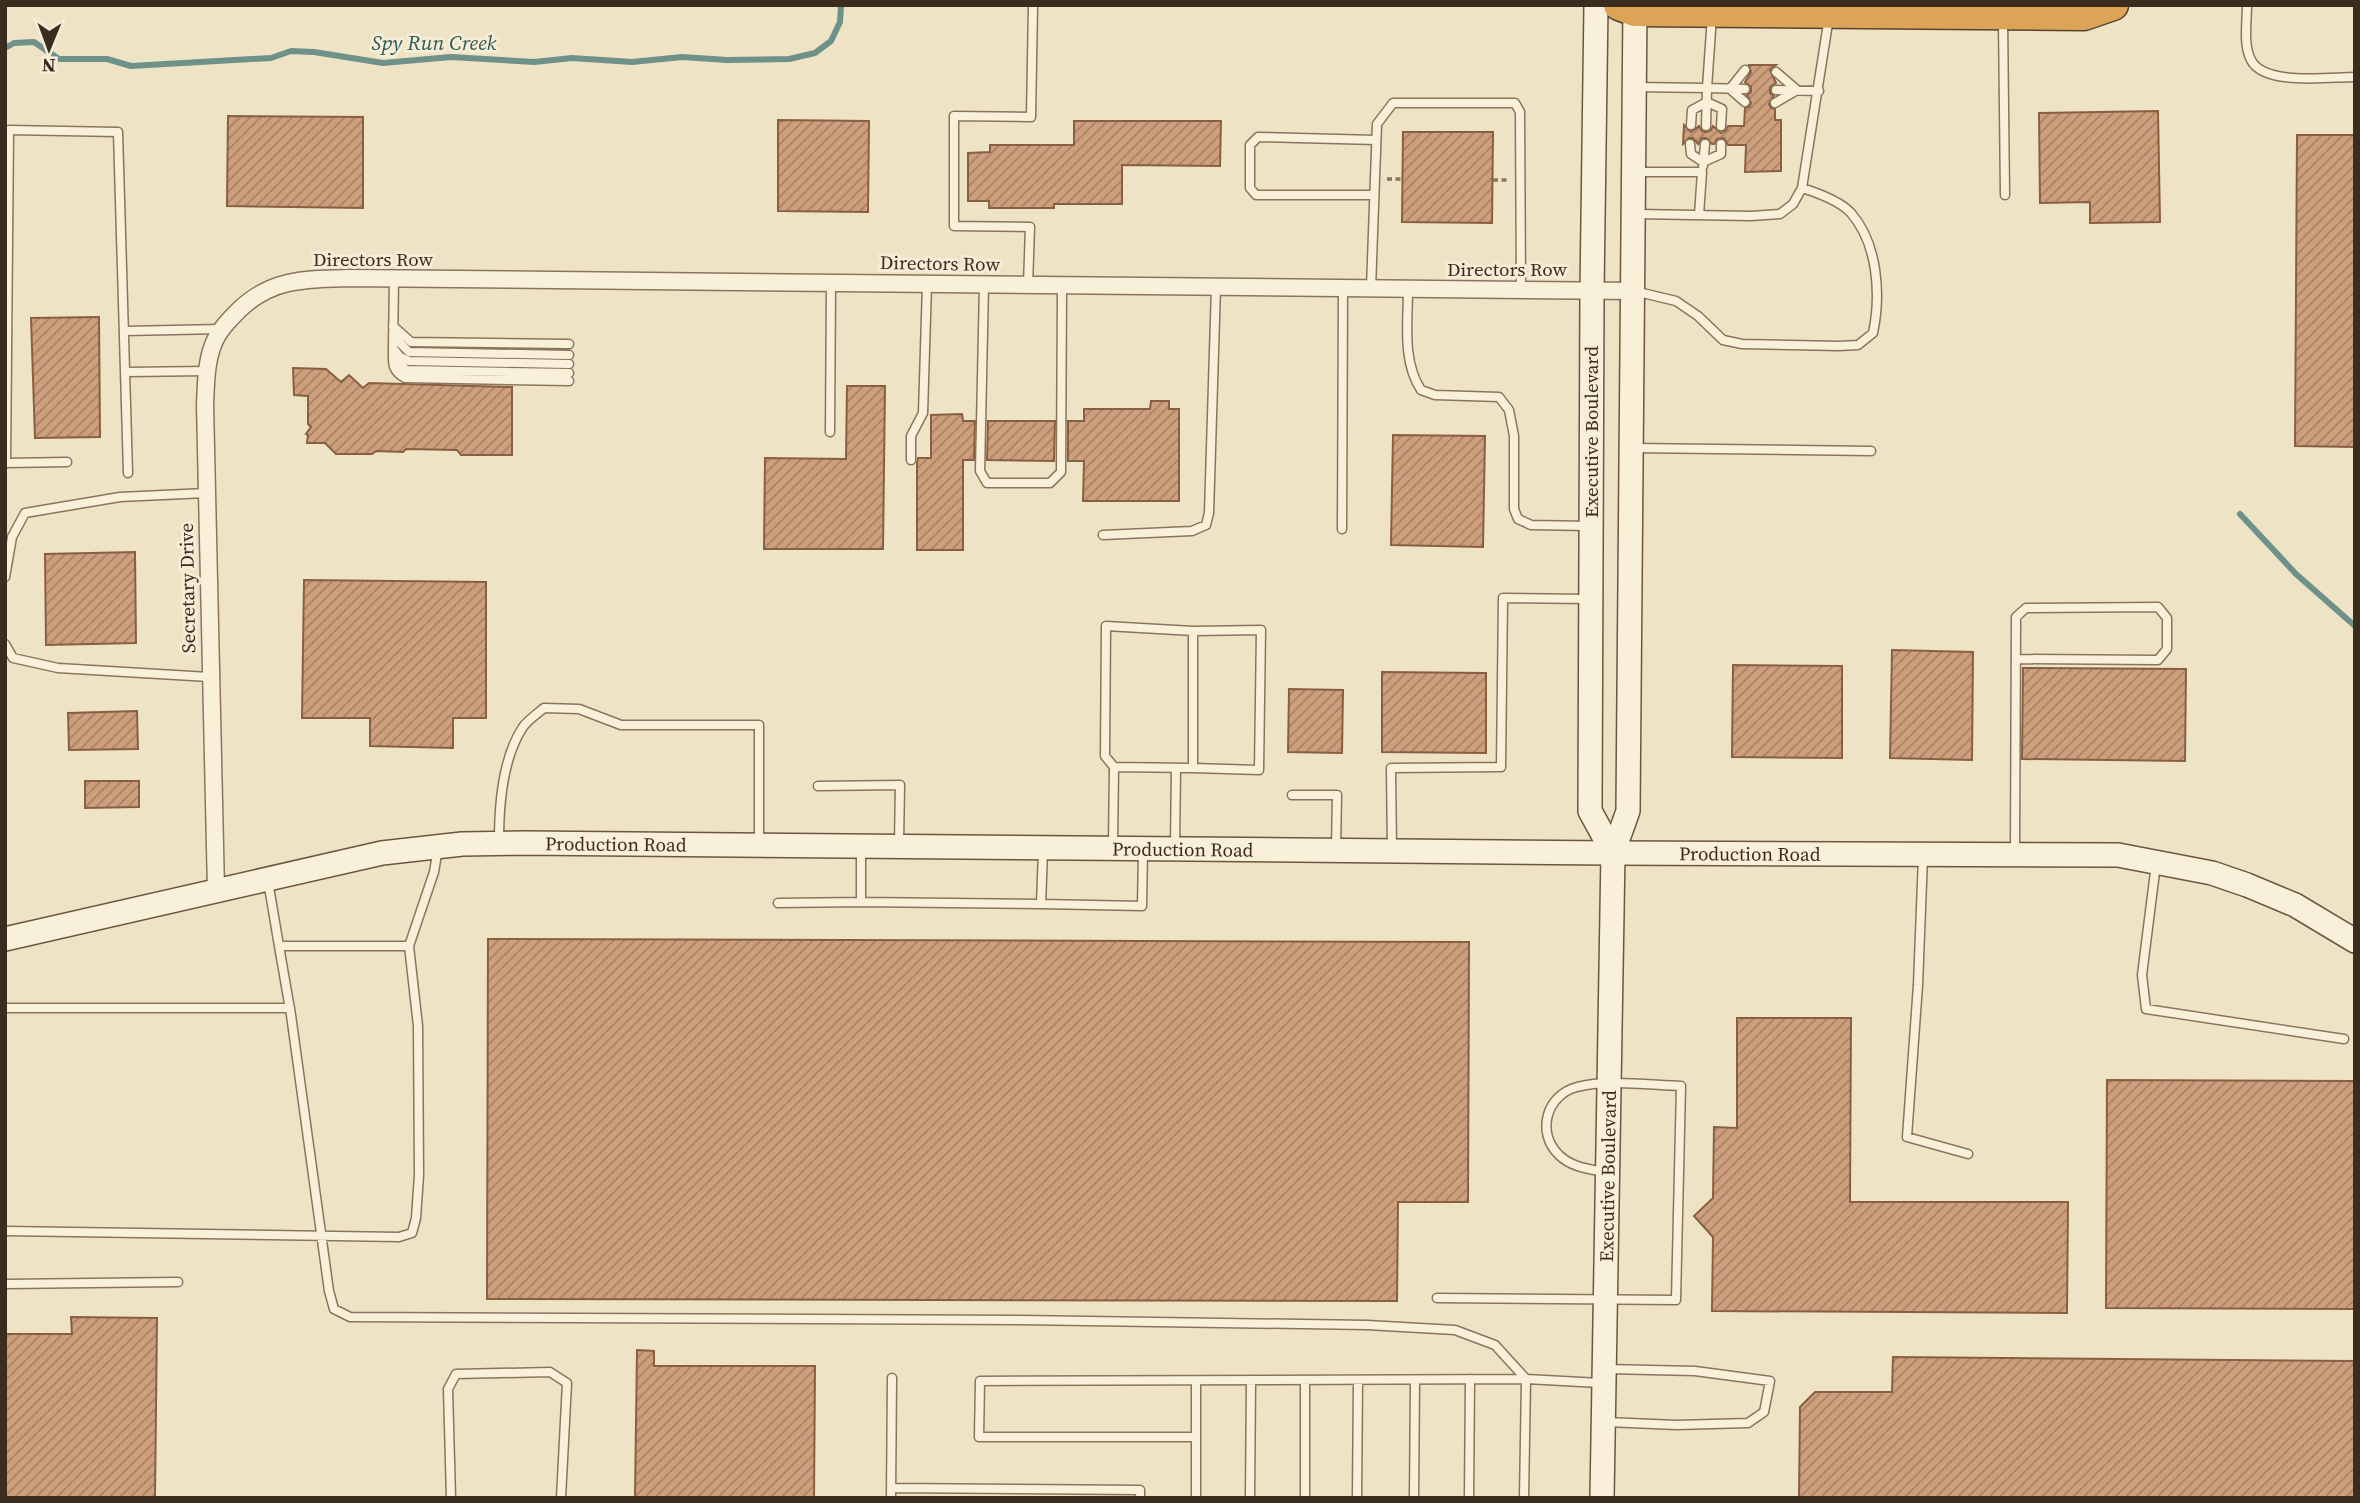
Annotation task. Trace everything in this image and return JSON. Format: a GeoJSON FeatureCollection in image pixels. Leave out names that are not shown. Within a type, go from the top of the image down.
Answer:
{"type":"FeatureCollection","features":[{"type":"Feature","properties":{"kind":"highway"},"geometry":{"type":"LineString","coordinates":[[1630,7],[1712,13],[1829,11],[2084,15],[2113,5]]}},
{"type":"Feature","properties":{"kind":"street","name":"Executive Boulevard"},"geometry":{"type":"LineString","coordinates":[[1596,5],[1590,811],[1612,853]]}},
{"type":"Feature","properties":{"kind":"street","name":"Executive Boulevard"},"geometry":{"type":"LineString","coordinates":[[1601,1498],[1612,853],[1628,811],[1635,214],[1635,87],[1630,7]]}},
{"type":"Feature","properties":{"kind":"street","name":"Directors Row"},"geometry":{"type":"LineString","coordinates":[[250,299],[279,284],[309,279],[1634,291]]}},
{"type":"Feature","properties":{"kind":"street","name":"Secretary Drive"},"geometry":{"type":"LineString","coordinates":[[216,890],[209,677],[205,404],[207,371],[213,344],[227,321],[250,299]]}},
{"type":"Feature","properties":{"kind":"street","name":"Production Road"},"geometry":{"type":"LineString","coordinates":[[5,939],[382,852],[499,843],[2118,855],[2212,873],[2247,885],[2295,905],[2355,941]]}},
{"type":"Feature","properties":{"kind":"lane"},"geometry":{"type":"LineString","coordinates":[[1028,285],[1030,227],[954,226],[954,116],[1031,117],[1033,5]]}},
{"type":"Feature","properties":{"kind":"lane"},"geometry":{"type":"LineString","coordinates":[[2246,5],[2250,58],[2258,70],[2274,77],[2355,77]]}},
{"type":"Feature","properties":{"kind":"lane"},"geometry":{"type":"LineString","coordinates":[[1635,214],[1751,216],[1780,214],[1793,204],[1802,188],[1819,91],[1829,11]]}},
{"type":"Feature","properties":{"kind":"lane"},"geometry":{"type":"LineString","coordinates":[[1706,126],[1712,13]]}},
{"type":"Feature","properties":{"kind":"lane"},"geometry":{"type":"LineString","coordinates":[[2003,13],[2005,195]]}},
{"type":"Feature","properties":{"kind":"lane"},"geometry":{"type":"LineString","coordinates":[[1730,89],[1745,70]]}},
{"type":"Feature","properties":{"kind":"lane"},"geometry":{"type":"LineString","coordinates":[[1776,72],[1797,90]]}},
{"type":"Feature","properties":{"kind":"lane"},"geometry":{"type":"LineString","coordinates":[[1635,87],[1745,89]]}},
{"type":"Feature","properties":{"kind":"lane"},"geometry":{"type":"LineString","coordinates":[[1730,89],[1745,102]]}},
{"type":"Feature","properties":{"kind":"lane"},"geometry":{"type":"LineString","coordinates":[[1776,90],[1819,91]]}},
{"type":"Feature","properties":{"kind":"lane"},"geometry":{"type":"LineString","coordinates":[[1776,103],[1797,90]]}},
{"type":"Feature","properties":{"kind":"lane"},"geometry":{"type":"LineString","coordinates":[[1690,125],[1692,110],[1707,102]]}},
{"type":"Feature","properties":{"kind":"lane"},"geometry":{"type":"LineString","coordinates":[[1707,102],[1721,109],[1721,126]]}},
{"type":"Feature","properties":{"kind":"lane"},"geometry":{"type":"LineString","coordinates":[[1371,289],[1377,124],[1393,103],[1515,103],[1520,111],[1521,290]]}},
{"type":"Feature","properties":{"kind":"lane"},"geometry":{"type":"LineString","coordinates":[[67,462],[6,463],[9,130],[118,132],[128,473]]}},
{"type":"Feature","properties":{"kind":"lane"},"geometry":{"type":"LineString","coordinates":[[1374,195],[1256,195],[1250,188],[1250,145],[1258,137],[1376,140]]}},
{"type":"Feature","properties":{"kind":"lane"},"geometry":{"type":"LineString","coordinates":[[1690,144],[1691,154],[1703,162]]}},
{"type":"Feature","properties":{"kind":"lane"},"geometry":{"type":"LineString","coordinates":[[1699,215],[1705,144]]}},
{"type":"Feature","properties":{"kind":"lane"},"geometry":{"type":"LineString","coordinates":[[1703,162],[1721,154],[1721,144]]}},
{"type":"Feature","properties":{"kind":"lane"},"geometry":{"type":"LineString","coordinates":[[1635,172],[1702,172]]}},
{"type":"Feature","properties":{"kind":"lane"},"geometry":{"type":"LineString","coordinates":[[1634,291],[1675,301],[1698,316],[1723,340],[1742,344],[1858,345],[1874,333],[1877,314],[1875,271],[1867,239],[1849,212],[1818,193],[1802,188]]}},
{"type":"Feature","properties":{"kind":"lane"},"geometry":{"type":"LineString","coordinates":[[394,279],[393,363],[396,373],[405,378],[569,368]]}},
{"type":"Feature","properties":{"kind":"lane"},"geometry":{"type":"LineString","coordinates":[[830,432],[831,284]]}},
{"type":"Feature","properties":{"kind":"lane"},"geometry":{"type":"LineString","coordinates":[[911,460],[911,436],[923,413],[927,285]]}},
{"type":"Feature","properties":{"kind":"lane"},"geometry":{"type":"LineString","coordinates":[[985,285],[981,471],[987,483],[1050,483],[1061,472],[1062,286]]}},
{"type":"Feature","properties":{"kind":"lane"},"geometry":{"type":"LineString","coordinates":[[1103,535],[1192,531],[1206,525],[1209,513],[1216,287]]}},
{"type":"Feature","properties":{"kind":"lane"},"geometry":{"type":"LineString","coordinates":[[1342,528],[1343,288]]}},
{"type":"Feature","properties":{"kind":"lane"},"geometry":{"type":"LineString","coordinates":[[1408,289],[1408,360],[1413,378],[1421,390],[1436,395],[1499,397],[1509,410],[1514,436],[1514,509],[1518,519],[1531,525],[1591,526]]}},
{"type":"Feature","properties":{"kind":"lane"},"geometry":{"type":"LineString","coordinates":[[393,326],[411,342],[569,344]]}},
{"type":"Feature","properties":{"kind":"lane"},"geometry":{"type":"LineString","coordinates":[[125,331],[222,329]]}},
{"type":"Feature","properties":{"kind":"lane"},"geometry":{"type":"LineString","coordinates":[[393,336],[409,352],[569,368]]}},
{"type":"Feature","properties":{"kind":"lane"},"geometry":{"type":"LineString","coordinates":[[393,352],[408,361],[569,368]]}},
{"type":"Feature","properties":{"kind":"lane"},"geometry":{"type":"LineString","coordinates":[[126,372],[207,371]]}},
{"type":"Feature","properties":{"kind":"lane"},"geometry":{"type":"LineString","coordinates":[[1632,448],[1871,451]]}},
{"type":"Feature","properties":{"kind":"lane"},"geometry":{"type":"LineString","coordinates":[[5,577],[12,537],[25,513],[120,497],[206,493]]}},
{"type":"Feature","properties":{"kind":"lane"},"geometry":{"type":"LineString","coordinates":[[1392,851],[1391,768],[1501,767],[1503,598],[1591,599]]}},
{"type":"Feature","properties":{"kind":"lane"},"geometry":{"type":"LineString","coordinates":[[2015,854],[2016,617],[2026,608],[2158,607],[2167,618],[2168,649],[2158,660],[2016,659]]}},
{"type":"Feature","properties":{"kind":"lane"},"geometry":{"type":"LineString","coordinates":[[1112,848],[1114,767],[1105,756],[1107,626],[1193,631],[1261,630],[1259,770],[1114,767]]}},
{"type":"Feature","properties":{"kind":"lane"},"geometry":{"type":"LineString","coordinates":[[1193,631],[1193,768]]}},
{"type":"Feature","properties":{"kind":"lane"},"geometry":{"type":"LineString","coordinates":[[5,644],[13,658],[58,668],[209,677]]}},
{"type":"Feature","properties":{"kind":"lane"},"geometry":{"type":"LineString","coordinates":[[499,843],[501,800],[512,747],[524,724],[544,708],[579,709],[621,725],[759,725],[759,845]]}},
{"type":"Feature","properties":{"kind":"lane"},"geometry":{"type":"LineString","coordinates":[[1175,849],[1176,768]]}},
{"type":"Feature","properties":{"kind":"lane"},"geometry":{"type":"LineString","coordinates":[[818,786],[900,785],[899,846]]}},
{"type":"Feature","properties":{"kind":"lane"},"geometry":{"type":"LineString","coordinates":[[1292,795],[1337,795],[1336,851]]}},
{"type":"Feature","properties":{"kind":"lane"},"geometry":{"type":"LineString","coordinates":[[861,846],[862,902]]}},
{"type":"Feature","properties":{"kind":"lane"},"geometry":{"type":"LineString","coordinates":[[5,1231],[399,1237],[412,1233],[419,1175],[418,1040],[409,946],[434,872],[438,847]]}},
{"type":"Feature","properties":{"kind":"lane"},"geometry":{"type":"LineString","coordinates":[[1041,904],[1043,848]]}},
{"type":"Feature","properties":{"kind":"lane"},"geometry":{"type":"LineString","coordinates":[[778,903],[1142,906],[1143,849]]}},
{"type":"Feature","properties":{"kind":"lane"},"geometry":{"type":"LineString","coordinates":[[1923,854],[1918,985],[1907,1137],[1968,1154]]}},
{"type":"Feature","properties":{"kind":"lane"},"geometry":{"type":"LineString","coordinates":[[2157,861],[2142,975],[2147,1009],[2344,1039]]}},
{"type":"Feature","properties":{"kind":"lane"},"geometry":{"type":"LineString","coordinates":[[268,878],[290,1008],[320,1236],[334,1310],[350,1317],[993,1320],[1367,1325],[1455,1330],[1495,1345],[1526,1379],[1524,1498]]}},
{"type":"Feature","properties":{"kind":"lane"},"geometry":{"type":"LineString","coordinates":[[279,946],[409,946]]}},
{"type":"Feature","properties":{"kind":"lane"},"geometry":{"type":"LineString","coordinates":[[5,1008],[290,1008]]}},
{"type":"Feature","properties":{"kind":"lane"},"geometry":{"type":"LineString","coordinates":[[1437,1298],[1676,1300],[1681,1086],[1609,1084],[1576,1087],[1556,1097],[1549,1108],[1546,1126],[1549,1144],[1561,1157],[1579,1167],[1607,1173]]}},
{"type":"Feature","properties":{"kind":"lane"},"geometry":{"type":"LineString","coordinates":[[5,1284],[178,1282]]}},
{"type":"Feature","properties":{"kind":"lane"},"geometry":{"type":"LineString","coordinates":[[1196,1437],[979,1437],[979,1381],[1526,1379],[1695,1371],[1770,1381],[1764,1412],[1748,1423],[1677,1425],[1603,1422]]}},
{"type":"Feature","properties":{"kind":"lane"},"geometry":{"type":"LineString","coordinates":[[451,1498],[448,1389],[456,1374],[550,1372],[566,1383],[561,1498]]}},
{"type":"Feature","properties":{"kind":"lane"},"geometry":{"type":"LineString","coordinates":[[891,1498],[892,1378]]}},
{"type":"Feature","properties":{"kind":"lane"},"geometry":{"type":"LineString","coordinates":[[1469,1498],[1470,1379]]}},
{"type":"Feature","properties":{"kind":"lane"},"geometry":{"type":"LineString","coordinates":[[1250,1498],[1251,1380]]}},
{"type":"Feature","properties":{"kind":"lane"},"geometry":{"type":"LineString","coordinates":[[1305,1380],[1305,1498]]}},
{"type":"Feature","properties":{"kind":"lane"},"geometry":{"type":"LineString","coordinates":[[1357,1498],[1358,1380]]}},
{"type":"Feature","properties":{"kind":"lane"},"geometry":{"type":"LineString","coordinates":[[1414,1498],[1415,1380]]}},
{"type":"Feature","properties":{"kind":"lane"},"geometry":{"type":"LineString","coordinates":[[1196,1381],[1196,1498]]}},
{"type":"Feature","properties":{"kind":"lane"},"geometry":{"type":"LineString","coordinates":[[891,1488],[978,1493],[1088,1494],[1140,1490],[1140,1498]]}},
{"type":"Feature","properties":{"kind":"building"},"geometry":{"type":"Polygon","coordinates":[[[1749,65],[1776,65],[1770,70],[1776,83],[1770,87],[1770,93],[1774,96],[1769,104],[1775,109],[1775,120],[1781,120],[1781,171],[1745,172],[1746,145],[1728,145],[1724,138],[1717,139],[1712,144],[1702,138],[1698,144],[1693,138],[1689,138],[1683,144],[1684,125],[1691,132],[1699,126],[1702,131],[1707,132],[1713,126],[1721,133],[1728,126],[1744,126],[1745,108],[1751,103],[1747,95],[1751,92],[1751,87],[1745,82],[1751,72],[1749,65]]]}},
{"type":"Feature","properties":{"kind":"building"},"geometry":{"type":"Polygon","coordinates":[[[2158,111],[2160,222],[2090,223],[2090,202],[2040,203],[2039,113],[2158,111]]]}},
{"type":"Feature","properties":{"kind":"building"},"geometry":{"type":"Polygon","coordinates":[[[228,116],[363,117],[363,208],[227,206],[228,116]]]}},
{"type":"Feature","properties":{"kind":"building"},"geometry":{"type":"Polygon","coordinates":[[[778,120],[869,121],[868,212],[778,211],[778,120]]]}},
{"type":"Feature","properties":{"kind":"building"},"geometry":{"type":"Polygon","coordinates":[[[1074,121],[1221,121],[1220,166],[1122,165],[1122,204],[989,208],[989,201],[968,201],[968,153],[990,152],[990,145],[1074,145],[1074,121]]]}},
{"type":"Feature","properties":{"kind":"building"},"geometry":{"type":"Polygon","coordinates":[[[1403,132],[1493,132],[1492,223],[1402,222],[1403,132]]]}},
{"type":"Feature","properties":{"kind":"building"},"geometry":{"type":"Polygon","coordinates":[[[2297,135],[2355,135],[2355,447],[2295,446],[2297,135]]]}},
{"type":"Feature","properties":{"kind":"building"},"geometry":{"type":"Polygon","coordinates":[[[99,317],[100,437],[35,438],[31,318],[99,317]]]}},
{"type":"Feature","properties":{"kind":"building"},"geometry":{"type":"Polygon","coordinates":[[[293,368],[326,369],[341,382],[349,375],[363,388],[369,383],[512,387],[512,455],[461,455],[457,450],[406,449],[403,452],[336,454],[325,443],[307,443],[306,434],[311,427],[308,424],[308,396],[294,395],[293,368]]]}},
{"type":"Feature","properties":{"kind":"building"},"geometry":{"type":"Polygon","coordinates":[[[847,386],[885,386],[883,549],[764,549],[765,458],[846,459],[847,386]]]}},
{"type":"Feature","properties":{"kind":"building"},"geometry":{"type":"Polygon","coordinates":[[[1151,401],[1169,401],[1169,409],[1179,409],[1179,501],[1083,501],[1084,461],[1068,461],[1068,421],[1084,421],[1084,409],[1150,409],[1151,401]]]}},
{"type":"Feature","properties":{"kind":"building"},"geometry":{"type":"Polygon","coordinates":[[[962,414],[963,421],[975,421],[974,460],[963,460],[963,550],[917,550],[917,463],[918,458],[931,458],[931,415],[962,414]]]}},
{"type":"Feature","properties":{"kind":"building"},"geometry":{"type":"Polygon","coordinates":[[[988,421],[1055,421],[1054,461],[987,460],[988,421]]]}},
{"type":"Feature","properties":{"kind":"building"},"geometry":{"type":"Polygon","coordinates":[[[1393,435],[1485,436],[1483,547],[1391,545],[1393,435]]]}},
{"type":"Feature","properties":{"kind":"building"},"geometry":{"type":"Polygon","coordinates":[[[135,552],[136,643],[46,645],[45,554],[135,552]]]}},
{"type":"Feature","properties":{"kind":"building"},"geometry":{"type":"Polygon","coordinates":[[[304,580],[486,582],[486,718],[453,718],[453,748],[370,746],[370,718],[302,718],[304,580]]]}},
{"type":"Feature","properties":{"kind":"building"},"geometry":{"type":"Polygon","coordinates":[[[1892,650],[1973,652],[1972,760],[1890,758],[1892,650]]]}},
{"type":"Feature","properties":{"kind":"building"},"geometry":{"type":"Polygon","coordinates":[[[1733,665],[1842,666],[1842,758],[1732,757],[1733,665]]]}},
{"type":"Feature","properties":{"kind":"building"},"geometry":{"type":"Polygon","coordinates":[[[2023,668],[2186,669],[2185,761],[2022,759],[2023,668]]]}},
{"type":"Feature","properties":{"kind":"building"},"geometry":{"type":"Polygon","coordinates":[[[1382,672],[1486,673],[1486,753],[1382,752],[1382,672]]]}},
{"type":"Feature","properties":{"kind":"building"},"geometry":{"type":"Polygon","coordinates":[[[1289,689],[1343,690],[1342,753],[1288,752],[1289,689]]]}},
{"type":"Feature","properties":{"kind":"building"},"geometry":{"type":"Polygon","coordinates":[[[137,711],[138,749],[69,750],[68,713],[137,711]]]}},
{"type":"Feature","properties":{"kind":"building"},"geometry":{"type":"Polygon","coordinates":[[[85,781],[139,781],[139,807],[85,808],[85,781]]]}},
{"type":"Feature","properties":{"kind":"building"},"geometry":{"type":"Polygon","coordinates":[[[488,939],[1469,942],[1468,1202],[1398,1202],[1397,1301],[487,1299],[488,939]]]}},
{"type":"Feature","properties":{"kind":"building"},"geometry":{"type":"Polygon","coordinates":[[[1737,1018],[1851,1018],[1850,1202],[2068,1202],[2067,1313],[1712,1311],[1713,1237],[1694,1216],[1713,1198],[1714,1127],[1737,1128],[1737,1018]]]}},
{"type":"Feature","properties":{"kind":"building"},"geometry":{"type":"Polygon","coordinates":[[[2107,1080],[2355,1081],[2355,1309],[2106,1308],[2107,1080]]]}},
{"type":"Feature","properties":{"kind":"building"},"geometry":{"type":"Polygon","coordinates":[[[71,1317],[157,1318],[155,1498],[5,1498],[5,1334],[72,1334],[71,1317]]]}},
{"type":"Feature","properties":{"kind":"building"},"geometry":{"type":"Polygon","coordinates":[[[637,1350],[654,1351],[654,1366],[815,1366],[814,1498],[635,1498],[637,1350]]]}},
{"type":"Feature","properties":{"kind":"building"},"geometry":{"type":"Polygon","coordinates":[[[1893,1357],[2355,1361],[2355,1498],[1799,1498],[1800,1407],[1815,1392],[1892,1392],[1893,1357]]]}},
{"type":"Feature","properties":{"kind":"waterway","name":"Spy Run Creek"},"geometry":{"type":"LineString","coordinates":[[5,48],[14,43],[34,42],[59,59],[107,59],[131,66],[271,58],[291,51],[383,63],[451,57],[534,62],[572,58],[632,62],[682,57],[727,60],[789,59],[815,53],[831,41],[840,22],[841,5]]}},
{"type":"Feature","properties":{"kind":"waterway"},"geometry":{"type":"LineString","coordinates":[[2240,514],[2296,574],[2355,626]]}}]}
